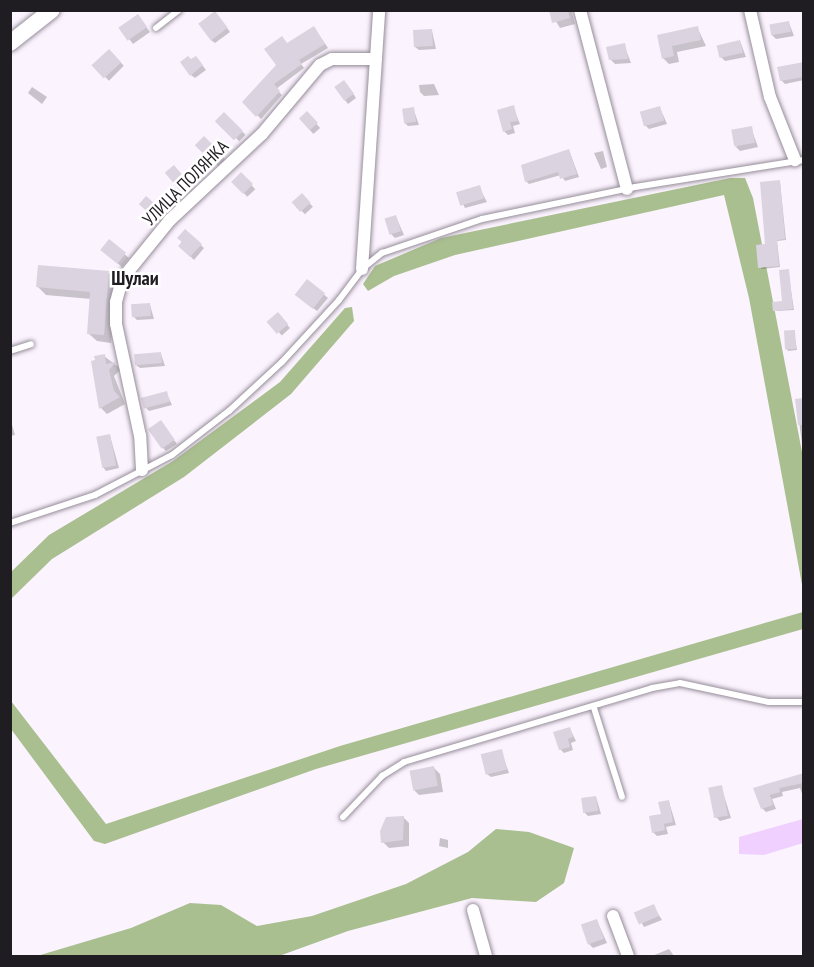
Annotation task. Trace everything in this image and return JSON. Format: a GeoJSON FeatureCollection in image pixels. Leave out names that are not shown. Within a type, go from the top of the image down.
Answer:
{"type":"FeatureCollection","features":[{"type":"Feature","properties":{"kind":"street"},"geometry":{"type":"LineString","coordinates":[[10,43],[52,10]]}},
{"type":"Feature","properties":{"kind":"street"},"geometry":{"type":"LineString","coordinates":[[362,268],[379,10]]}},
{"type":"Feature","properties":{"kind":"street"},"geometry":{"type":"LineString","coordinates":[[580,10],[627,189]]}},
{"type":"Feature","properties":{"kind":"street"},"geometry":{"type":"LineString","coordinates":[[750,10],[770,97],[799,160]]}},
{"type":"Feature","properties":{"kind":"street","name":"УЛИЦА ПОЛЯНКА"},"geometry":{"type":"LineString","coordinates":[[142,470],[140,436],[116,324],[116,302],[122,279],[170,220],[262,134],[320,65],[332,59],[376,59]]}},
{"type":"Feature","properties":{"kind":"street"},"geometry":{"type":"LineString","coordinates":[[473,910],[486,957]]}},
{"type":"Feature","properties":{"kind":"street"},"geometry":{"type":"LineString","coordinates":[[613,916],[628,957]]}},
{"type":"Feature","properties":{"kind":"lane"},"geometry":{"type":"LineString","coordinates":[[156,28],[179,10]]}},
{"type":"Feature","properties":{"kind":"lane"},"geometry":{"type":"LineString","coordinates":[[10,523],[95,495],[172,455],[229,411],[315,326],[362,268],[382,253],[429,235],[482,219],[627,189],[799,160]]}},
{"type":"Feature","properties":{"kind":"lane"},"geometry":{"type":"LineString","coordinates":[[10,351],[31,344]]}},
{"type":"Feature","properties":{"kind":"lane"},"geometry":{"type":"LineString","coordinates":[[343,816],[382,776],[404,762],[594,708],[652,688],[680,683],[769,702],[804,702]]}},
{"type":"Feature","properties":{"kind":"lane"},"geometry":{"type":"LineString","coordinates":[[594,708],[622,797]]}},
{"type":"Feature","properties":{"kind":"green space"},"geometry":{"type":"Polygon","coordinates":[[[730,178],[745,178],[753,198],[803,457],[803,590],[749,298],[724,195],[455,255],[394,276],[368,291],[363,284],[375,266],[441,238],[730,178]]]}},
{"type":"Feature","properties":{"kind":"green space"},"geometry":{"type":"Polygon","coordinates":[[[352,307],[354,321],[291,394],[184,477],[52,559],[11,599],[11,572],[49,535],[173,461],[280,382],[345,308],[352,307]]]}},
{"type":"Feature","properties":{"kind":"green space"},"geometry":{"type":"Polygon","coordinates":[[[803,612],[803,629],[316,769],[105,844],[94,841],[11,729],[11,701],[106,824],[340,746],[803,612]]]}},
{"type":"Feature","properties":{"kind":"green space"},"geometry":{"type":"Polygon","coordinates":[[[496,829],[529,832],[574,848],[564,883],[536,902],[472,898],[348,931],[279,956],[37,956],[131,928],[190,903],[221,905],[257,926],[312,916],[406,884],[468,852],[496,829]]]}},
{"type":"Feature","properties":{"kind":"shaded area"},"geometry":{"type":"Polygon","coordinates":[[[803,819],[803,843],[764,855],[739,854],[739,837],[803,819]]]}},
{"type":"Feature","properties":{"kind":"building"},"geometry":{"type":"Polygon","coordinates":[[[549,10],[568,10],[570,18],[552,23],[549,10]]]}},
{"type":"Feature","properties":{"kind":"building"},"geometry":{"type":"Polygon","coordinates":[[[215,11],[228,28],[211,40],[198,24],[215,11]]]}},
{"type":"Feature","properties":{"kind":"building"},"geometry":{"type":"Polygon","coordinates":[[[138,14],[147,27],[128,41],[118,28],[138,14]]]}},
{"type":"Feature","properties":{"kind":"building"},"geometry":{"type":"Polygon","coordinates":[[[789,21],[791,32],[771,35],[769,24],[789,21]]]}},
{"type":"Feature","properties":{"kind":"building"},"geometry":{"type":"Polygon","coordinates":[[[314,26],[325,44],[299,60],[302,64],[274,84],[280,91],[256,117],[242,102],[276,65],[264,49],[282,36],[287,43],[314,26]]]}},
{"type":"Feature","properties":{"kind":"building"},"geometry":{"type":"Polygon","coordinates":[[[698,26],[701,40],[672,46],[674,56],[662,59],[657,35],[698,26]]]}},
{"type":"Feature","properties":{"kind":"building"},"geometry":{"type":"Polygon","coordinates":[[[432,29],[433,46],[414,47],[413,30],[432,29]]]}},
{"type":"Feature","properties":{"kind":"building"},"geometry":{"type":"Polygon","coordinates":[[[740,40],[743,53],[720,58],[717,45],[740,40]]]}},
{"type":"Feature","properties":{"kind":"building"},"geometry":{"type":"Polygon","coordinates":[[[625,43],[628,59],[609,60],[606,47],[625,43]]]}},
{"type":"Feature","properties":{"kind":"building"},"geometry":{"type":"Polygon","coordinates":[[[109,49],[121,62],[104,79],[91,65],[109,49]]]}},
{"type":"Feature","properties":{"kind":"building"},"geometry":{"type":"Polygon","coordinates":[[[188,56],[191,59],[196,56],[203,65],[190,76],[180,62],[188,56]]]}},
{"type":"Feature","properties":{"kind":"building"},"geometry":{"type":"Polygon","coordinates":[[[804,62],[804,77],[780,81],[777,67],[804,62]]]}},
{"type":"Feature","properties":{"kind":"building"},"geometry":{"type":"Polygon","coordinates":[[[344,80],[354,94],[344,101],[334,87],[344,80]]]}},
{"type":"Feature","properties":{"kind":"building"},"geometry":{"type":"Polygon","coordinates":[[[514,105],[518,121],[510,122],[512,129],[503,132],[497,110],[514,105]]]}},
{"type":"Feature","properties":{"kind":"building"},"geometry":{"type":"Polygon","coordinates":[[[660,106],[664,120],[644,126],[640,112],[660,106]]]}},
{"type":"Feature","properties":{"kind":"building"},"geometry":{"type":"Polygon","coordinates":[[[414,107],[416,122],[404,124],[402,109],[414,107]]]}},
{"type":"Feature","properties":{"kind":"building"},"geometry":{"type":"Polygon","coordinates":[[[307,111],[318,123],[310,130],[299,119],[307,111]]]}},
{"type":"Feature","properties":{"kind":"building"},"geometry":{"type":"Polygon","coordinates":[[[224,112],[243,131],[234,140],[215,121],[224,112]]]}},
{"type":"Feature","properties":{"kind":"building"},"geometry":{"type":"Polygon","coordinates":[[[752,126],[755,143],[734,146],[731,130],[752,126]]]}},
{"type":"Feature","properties":{"kind":"building"},"geometry":{"type":"Polygon","coordinates":[[[204,136],[222,154],[212,163],[195,145],[204,136]]]}},
{"type":"Feature","properties":{"kind":"building"},"geometry":{"type":"Polygon","coordinates":[[[569,149],[577,174],[560,179],[558,172],[525,182],[521,165],[569,149]]]}},
{"type":"Feature","properties":{"kind":"building"},"geometry":{"type":"Polygon","coordinates":[[[174,165],[190,184],[181,192],[165,173],[174,165]]]}},
{"type":"Feature","properties":{"kind":"building"},"geometry":{"type":"Polygon","coordinates":[[[241,172],[253,184],[243,194],[231,182],[241,172]]]}},
{"type":"Feature","properties":{"kind":"building"},"geometry":{"type":"Polygon","coordinates":[[[780,180],[785,239],[777,240],[779,266],[758,268],[756,245],[765,244],[760,182],[780,180]]]}},
{"type":"Feature","properties":{"kind":"building"},"geometry":{"type":"Polygon","coordinates":[[[480,185],[484,198],[460,206],[456,192],[480,185]]]}},
{"type":"Feature","properties":{"kind":"building"},"geometry":{"type":"Polygon","coordinates":[[[302,193],[311,203],[300,212],[292,202],[302,193]]]}},
{"type":"Feature","properties":{"kind":"building"},"geometry":{"type":"Polygon","coordinates":[[[146,196],[163,211],[156,219],[139,204],[146,196]]]}},
{"type":"Feature","properties":{"kind":"building"},"geometry":{"type":"Polygon","coordinates":[[[396,215],[401,231],[389,235],[385,219],[396,215]]]}},
{"type":"Feature","properties":{"kind":"building"},"geometry":{"type":"Polygon","coordinates":[[[185,229],[202,244],[190,257],[178,246],[182,242],[177,238],[185,229]]]}},
{"type":"Feature","properties":{"kind":"building"},"geometry":{"type":"Polygon","coordinates":[[[109,239],[126,253],[117,264],[100,250],[109,239]]]}},
{"type":"Feature","properties":{"kind":"building"},"geometry":{"type":"Polygon","coordinates":[[[38,265],[109,271],[104,335],[87,334],[90,292],[36,287],[38,265]]]}},
{"type":"Feature","properties":{"kind":"building"},"geometry":{"type":"Polygon","coordinates":[[[789,269],[793,309],[773,311],[772,302],[782,301],[779,270],[789,269]]]}},
{"type":"Feature","properties":{"kind":"building"},"geometry":{"type":"Polygon","coordinates":[[[307,279],[325,293],[313,309],[295,295],[307,279]]]}},
{"type":"Feature","properties":{"kind":"building"},"geometry":{"type":"Polygon","coordinates":[[[150,303],[151,316],[132,317],[131,304],[150,303]]]}},
{"type":"Feature","properties":{"kind":"building"},"geometry":{"type":"Polygon","coordinates":[[[278,312],[288,324],[277,334],[267,322],[278,312]]]}},
{"type":"Feature","properties":{"kind":"building"},"geometry":{"type":"Polygon","coordinates":[[[795,330],[796,349],[785,350],[784,331],[795,330]]]}},
{"type":"Feature","properties":{"kind":"building"},"geometry":{"type":"Polygon","coordinates":[[[161,352],[162,363],[135,365],[134,354],[161,352]]]}},
{"type":"Feature","properties":{"kind":"building"},"geometry":{"type":"Polygon","coordinates":[[[105,354],[106,364],[116,362],[109,370],[114,391],[120,397],[99,409],[91,361],[95,360],[94,356],[105,354]]]}},
{"type":"Feature","properties":{"kind":"building"},"geometry":{"type":"Polygon","coordinates":[[[167,391],[170,402],[144,409],[141,398],[167,391]]]}},
{"type":"Feature","properties":{"kind":"building"},"geometry":{"type":"Polygon","coordinates":[[[804,398],[804,425],[798,425],[795,399],[804,398]]]}},
{"type":"Feature","properties":{"kind":"building"},"geometry":{"type":"Polygon","coordinates":[[[161,420],[175,440],[162,449],[148,429],[161,420]]]}},
{"type":"Feature","properties":{"kind":"building"},"geometry":{"type":"Polygon","coordinates":[[[110,434],[116,465],[102,468],[96,437],[110,434]]]}},
{"type":"Feature","properties":{"kind":"building"},"geometry":{"type":"Polygon","coordinates":[[[570,727],[573,737],[568,739],[570,747],[559,750],[553,732],[570,727]]]}},
{"type":"Feature","properties":{"kind":"building"},"geometry":{"type":"Polygon","coordinates":[[[502,749],[507,769],[486,775],[481,754],[502,749]]]}},
{"type":"Feature","properties":{"kind":"building"},"geometry":{"type":"Polygon","coordinates":[[[434,766],[438,786],[413,790],[409,771],[434,766]]]}},
{"type":"Feature","properties":{"kind":"building"},"geometry":{"type":"Polygon","coordinates":[[[804,773],[804,783],[779,788],[780,792],[770,795],[773,805],[761,809],[753,788],[804,773]]]}},
{"type":"Feature","properties":{"kind":"building"},"geometry":{"type":"Polygon","coordinates":[[[722,785],[728,815],[714,818],[708,788],[722,785]]]}},
{"type":"Feature","properties":{"kind":"building"},"geometry":{"type":"Polygon","coordinates":[[[596,796],[598,811],[583,813],[581,798],[596,796]]]}},
{"type":"Feature","properties":{"kind":"building"},"geometry":{"type":"Polygon","coordinates":[[[669,800],[673,822],[664,824],[665,830],[652,833],[649,816],[661,814],[658,802],[669,800]]]}},
{"type":"Feature","properties":{"kind":"building"},"geometry":{"type":"Polygon","coordinates":[[[404,816],[403,840],[381,843],[380,831],[386,817],[404,816]]]}},
{"type":"Feature","properties":{"kind":"building"},"geometry":{"type":"Polygon","coordinates":[[[654,904],[659,916],[639,925],[634,913],[654,904]]]}},
{"type":"Feature","properties":{"kind":"building"},"geometry":{"type":"Polygon","coordinates":[[[597,919],[604,939],[588,944],[581,925],[597,919]]]}},
{"type":"Feature","properties":{"kind":"district","name":"Шулаи"},"geometry":{"type":"Point","coordinates":[135,278]}}]}
